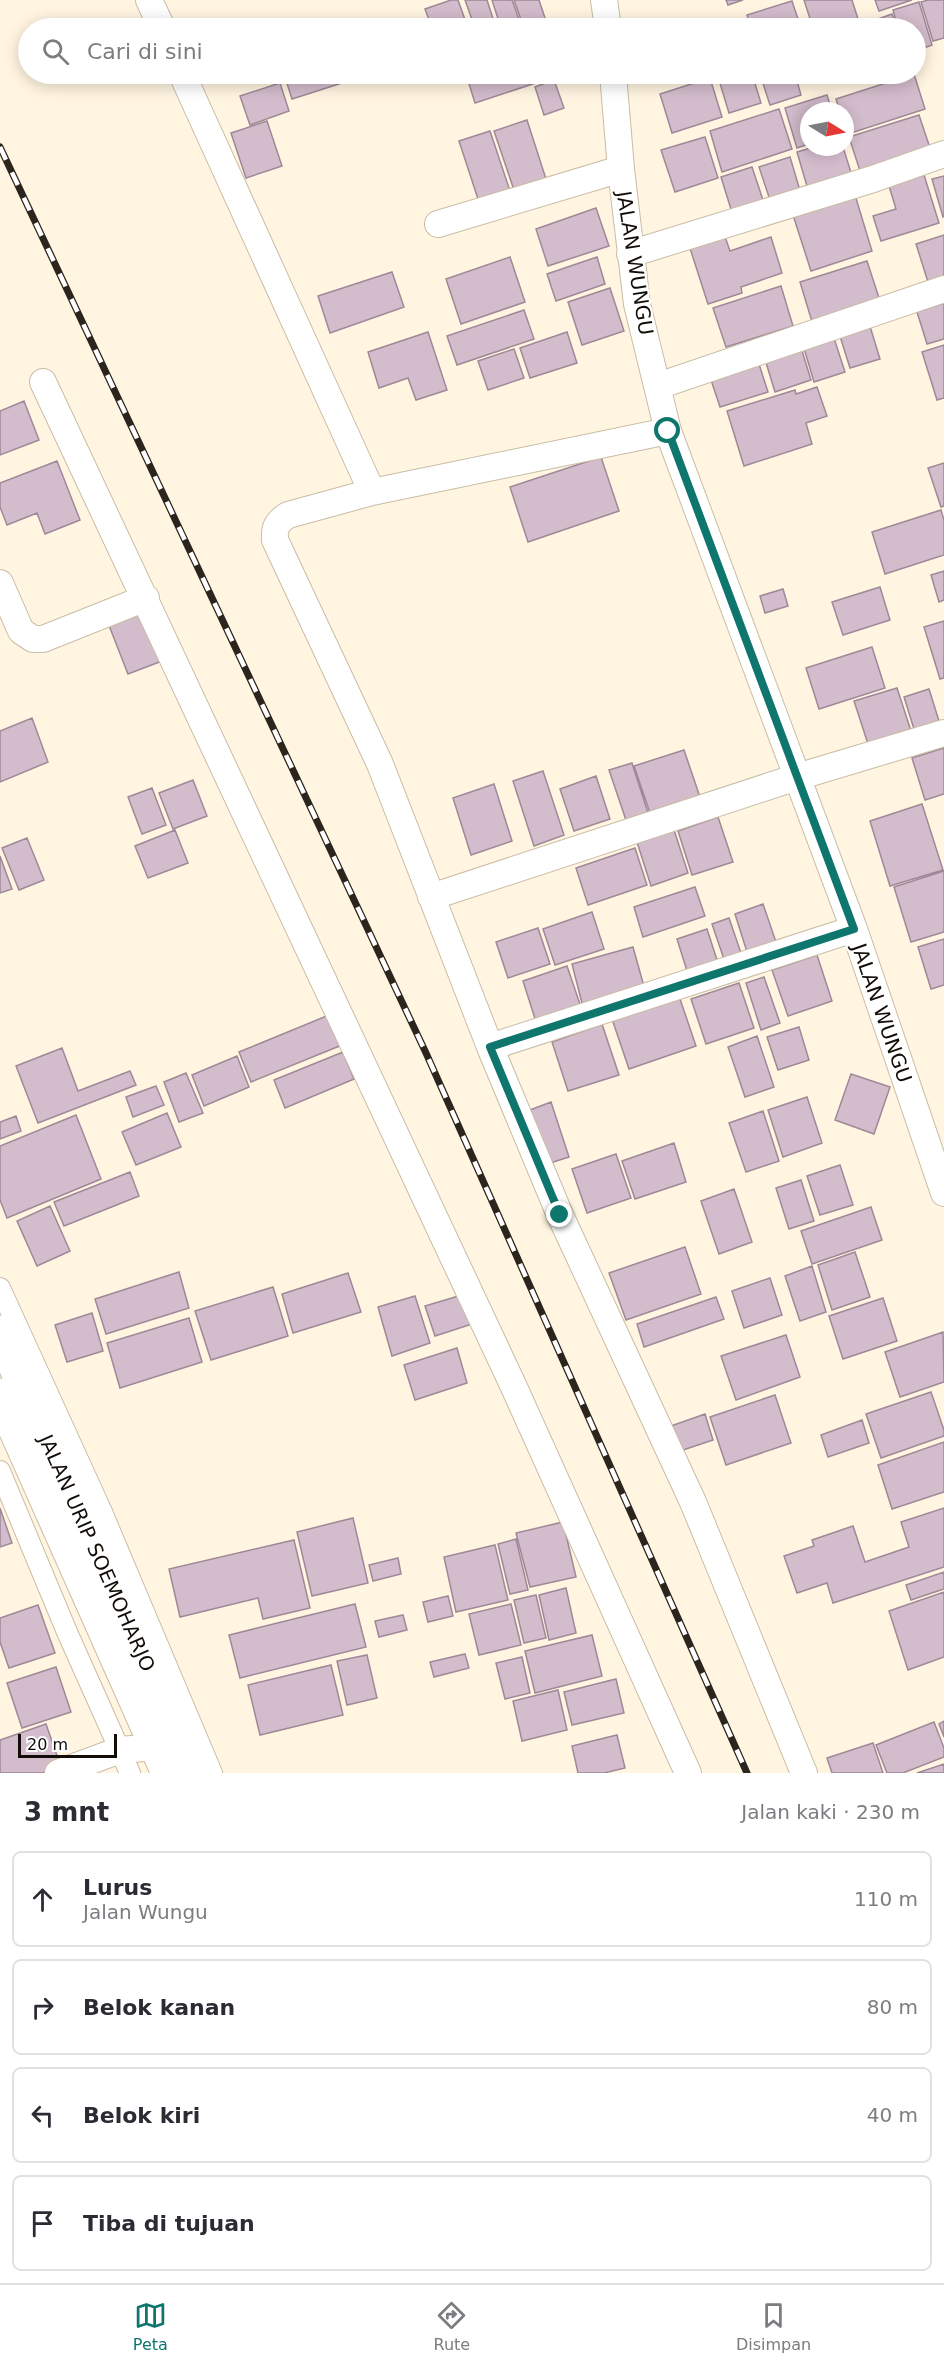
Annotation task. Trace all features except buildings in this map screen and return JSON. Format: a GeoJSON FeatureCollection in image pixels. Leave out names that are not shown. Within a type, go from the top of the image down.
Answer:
{"type":"FeatureCollection","features":[{"type":"Feature","properties":{"kind":"highway","name":"JALAN URIP SOEMOHARJO"},"geometry":{"type":"LineString","coordinates":[[0,1332],[195,1773]]}},
{"type":"Feature","properties":{"kind":"highway","name":"JALAN URIP SOEMOHARJO"},"geometry":{"type":"LineString","coordinates":[[0,1395],[162,1760]]}},
{"type":"Feature","properties":{"kind":"street"},"geometry":{"type":"LineString","coordinates":[[149,0],[157,18]]}},
{"type":"Feature","properties":{"kind":"street"},"geometry":{"type":"LineString","coordinates":[[604,0],[607,18]]}},
{"type":"Feature","properties":{"kind":"street"},"geometry":{"type":"LineString","coordinates":[[187,84],[372,492]]}},
{"type":"Feature","properties":{"kind":"street","name":"JALAN WUNGU"},"geometry":{"type":"LineString","coordinates":[[615,84],[621,169],[637,304],[668,431],[854,929],[944,1193]]}},
{"type":"Feature","properties":{"kind":"street"},"geometry":{"type":"LineString","coordinates":[[630,254],[873,179],[944,154]]}},
{"type":"Feature","properties":{"kind":"street"},"geometry":{"type":"LineString","coordinates":[[438,224],[621,169]]}},
{"type":"Feature","properties":{"kind":"street"},"geometry":{"type":"LineString","coordinates":[[658,386],[944,289]]}},
{"type":"Feature","properties":{"kind":"street"},"geometry":{"type":"LineString","coordinates":[[43,382],[513,1385],[688,1773]]}},
{"type":"Feature","properties":{"kind":"street"},"geometry":{"type":"LineString","coordinates":[[668,431],[372,492],[288,515],[279,521],[274,531],[275,540],[380,764],[490,1047],[560,1215],[693,1502],[804,1773]]}},
{"type":"Feature","properties":{"kind":"street"},"geometry":{"type":"LineString","coordinates":[[0,583],[21,631],[33,639],[43,639],[146,598]]}},
{"type":"Feature","properties":{"kind":"street"},"geometry":{"type":"LineString","coordinates":[[432,897],[797,777],[944,733]]}},
{"type":"Feature","properties":{"kind":"street"},"geometry":{"type":"LineString","coordinates":[[490,1047],[854,929]]}},
{"type":"Feature","properties":{"kind":"street"},"geometry":{"type":"LineString","coordinates":[[0,1288],[102,1512],[212,1773]]}},
{"type":"Feature","properties":{"kind":"street"},"geometry":{"type":"LineString","coordinates":[[0,1471],[125,1762]]}},
{"type":"Feature","properties":{"kind":"street"},"geometry":{"type":"LineString","coordinates":[[58,1773],[125,1762],[162,1760]]}},
{"type":"Feature","properties":{"kind":"railway"},"geometry":{"type":"LineString","coordinates":[[0,147],[426,1053],[747,1773]]}},
{"type":"Feature","properties":{"kind":"route"},"geometry":{"type":"LineString","coordinates":[[560,1215],[490,1047],[854,929],[668,431]]}}]}
